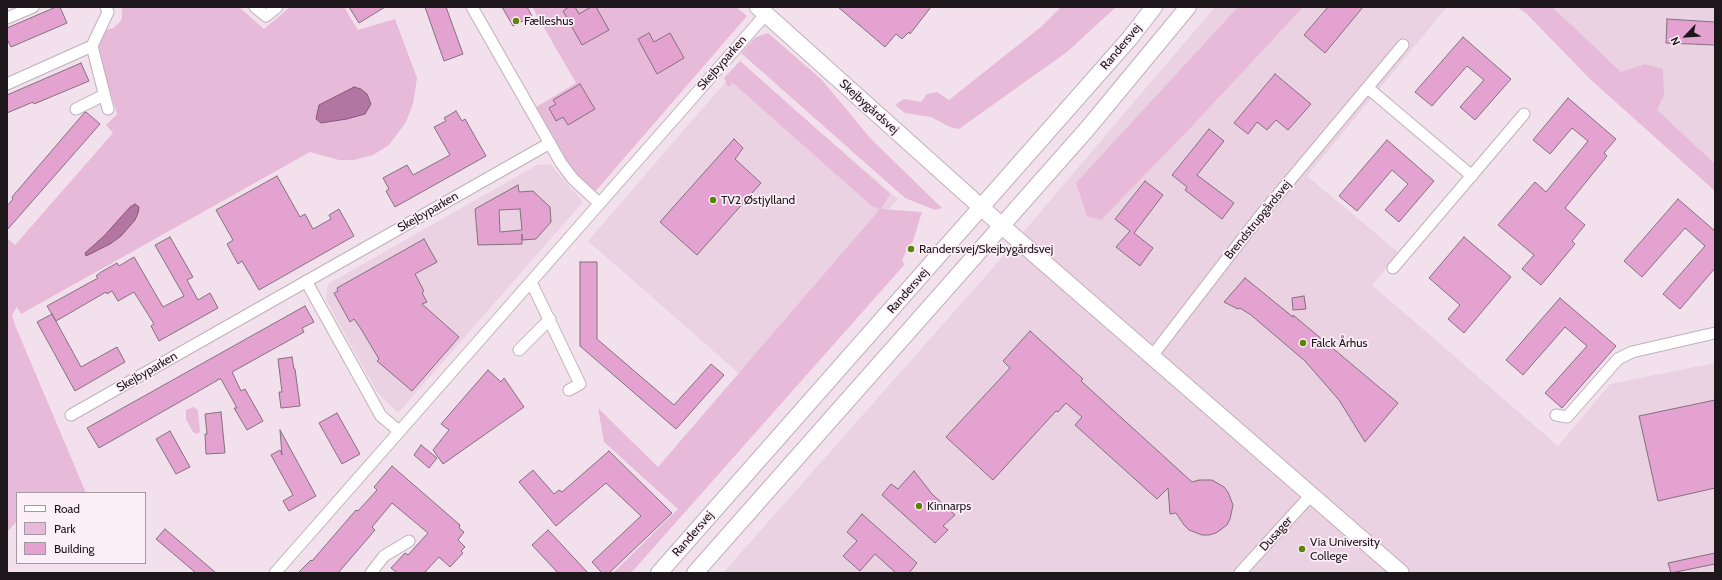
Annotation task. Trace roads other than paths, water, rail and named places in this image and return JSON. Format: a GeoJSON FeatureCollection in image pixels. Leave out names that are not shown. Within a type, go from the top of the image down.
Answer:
{"type":"FeatureCollection","features":[{"type":"Feature","properties":{"kind":"main road","name":"Randersvej"},"geometry":{"type":"LineString","coordinates":[[659,573],[1130,38],[1154,7]]}},
{"type":"Feature","properties":{"kind":"main road"},"geometry":{"type":"LineString","coordinates":[[695,573],[1088,128],[1188,7]]}},
{"type":"Feature","properties":{"kind":"main road","name":"Skejbygårdsvej"},"geometry":{"type":"LineString","coordinates":[[762,10],[1002,226]]}},
{"type":"Feature","properties":{"kind":"main road"},"geometry":{"type":"LineString","coordinates":[[1002,226],[1401,573]]}},
{"type":"Feature","properties":{"kind":"street"},"geometry":{"type":"LineString","coordinates":[[7,18],[33,7]]}},
{"type":"Feature","properties":{"kind":"street"},"geometry":{"type":"LineString","coordinates":[[106,7],[108,12],[92,46],[108,109]]}},
{"type":"Feature","properties":{"kind":"street"},"geometry":{"type":"LineString","coordinates":[[255,7],[266,16],[277,7]]}},
{"type":"Feature","properties":{"kind":"street"},"geometry":{"type":"LineString","coordinates":[[472,7],[568,173],[599,203]]}},
{"type":"Feature","properties":{"kind":"street","name":"Skejbyparken"},"geometry":{"type":"LineString","coordinates":[[275,573],[531,282],[762,10]]}},
{"type":"Feature","properties":{"kind":"street","name":"Brendstrupgårdsvej"},"geometry":{"type":"LineString","coordinates":[[1152,356],[1260,216],[1403,45]]}},
{"type":"Feature","properties":{"kind":"street"},"geometry":{"type":"LineString","coordinates":[[7,84],[92,46]]}},
{"type":"Feature","properties":{"kind":"street"},"geometry":{"type":"LineString","coordinates":[[1368,88],[1472,176]]}},
{"type":"Feature","properties":{"kind":"street"},"geometry":{"type":"LineString","coordinates":[[76,109],[104,95]]}},
{"type":"Feature","properties":{"kind":"street"},"geometry":{"type":"LineString","coordinates":[[1393,268],[1524,114]]}},
{"type":"Feature","properties":{"kind":"street","name":"Skejbyparken"},"geometry":{"type":"LineString","coordinates":[[71,415],[550,143]]}},
{"type":"Feature","properties":{"kind":"street"},"geometry":{"type":"LineString","coordinates":[[306,281],[381,416],[399,431]]}},
{"type":"Feature","properties":{"kind":"street"},"geometry":{"type":"LineString","coordinates":[[531,282],[580,384],[569,390]]}},
{"type":"Feature","properties":{"kind":"street"},"geometry":{"type":"LineString","coordinates":[[519,350],[550,319]]}},
{"type":"Feature","properties":{"kind":"street"},"geometry":{"type":"LineString","coordinates":[[1556,415],[1567,417],[1618,359],[1632,352],[1715,333]]}},
{"type":"Feature","properties":{"kind":"street","name":"Dusager"},"geometry":{"type":"LineString","coordinates":[[1240,573],[1311,495]]}},
{"type":"Feature","properties":{"kind":"street"},"geometry":{"type":"LineString","coordinates":[[371,573],[384,556],[409,541]]}},
{"type":"Feature","properties":{"kind":"place","name":"Fælleshus"},"geometry":{"type":"Point","coordinates":[516,21]}},
{"type":"Feature","properties":{"kind":"place","name":"TV2 Østjylland"},"geometry":{"type":"Point","coordinates":[713,200]}},
{"type":"Feature","properties":{"kind":"place","name":"Randersvej/Skejbygårdsvej"},"geometry":{"type":"Point","coordinates":[911,249]}},
{"type":"Feature","properties":{"kind":"place","name":"Falck Århus"},"geometry":{"type":"Point","coordinates":[1303,343]}},
{"type":"Feature","properties":{"kind":"place","name":"Kinnarps"},"geometry":{"type":"Point","coordinates":[919,506]}},
{"type":"Feature","properties":{"kind":"place","name":"Via University College"},"geometry":{"type":"Point","coordinates":[1302,549]}}]}
